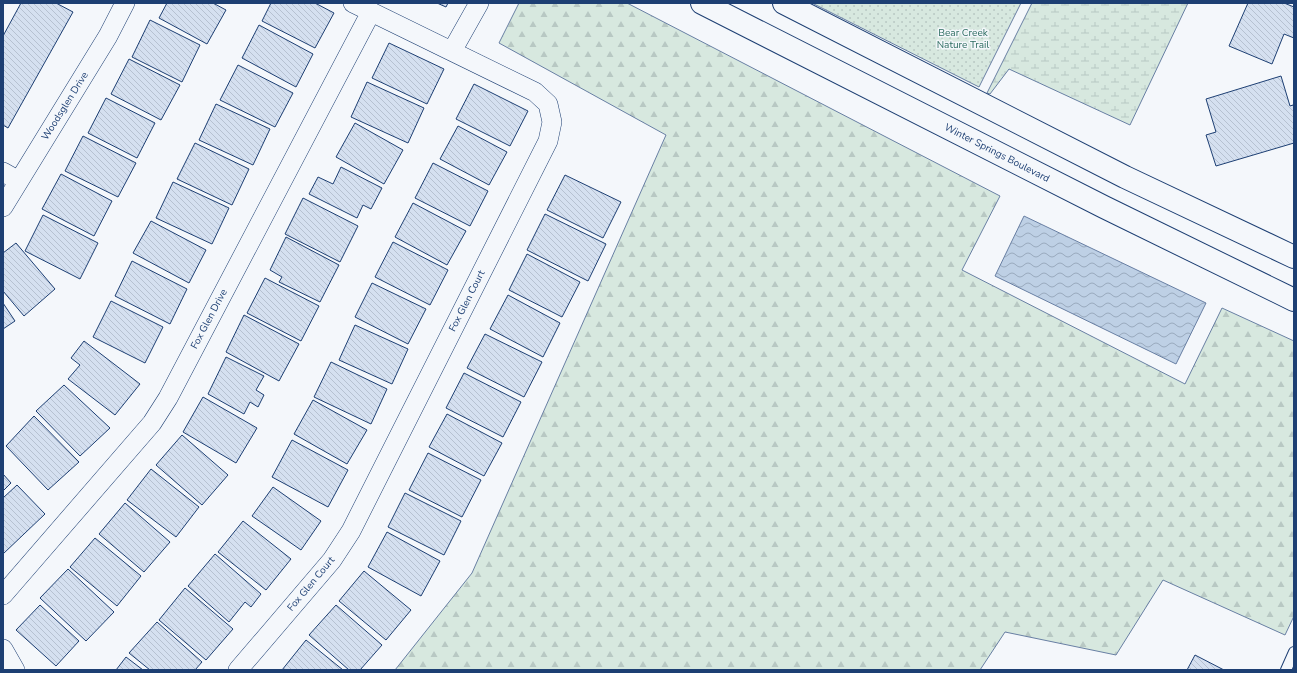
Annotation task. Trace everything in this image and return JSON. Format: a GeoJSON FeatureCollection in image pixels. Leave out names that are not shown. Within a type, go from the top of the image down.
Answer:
{"type":"FeatureCollection","features":[{"type":"Feature","properties":{"kind":"street","name":"Woodsglen Drive"},"geometry":{"type":"LineString","coordinates":[[3,207],[108,36],[125,3]]}},
{"type":"Feature","properties":{"kind":"street","name":"Fox Glen Court"},"geometry":{"type":"LineString","coordinates":[[238,670],[332,560],[351,532],[548,141],[552,122],[548,104],[534,92],[353,3]]}},
{"type":"Feature","properties":{"kind":"street"},"geometry":{"type":"LineString","coordinates":[[452,51],[479,3]]}},
{"type":"Feature","properties":{"kind":"street","name":"Winter Springs Boulevard"},"geometry":{"type":"LineString","coordinates":[[702,3],[1104,208],[1294,300]]}},
{"type":"Feature","properties":{"kind":"street"},"geometry":{"type":"LineString","coordinates":[[784,3],[1125,177],[1294,258]]}},
{"type":"Feature","properties":{"kind":"street","name":"Fox Glen Drive"},"geometry":{"type":"LineString","coordinates":[[3,595],[152,423],[168,398],[371,12]]}},
{"type":"Feature","properties":{"kind":"street"},"geometry":{"type":"LineString","coordinates":[[3,172],[19,181]]}},
{"type":"Feature","properties":{"kind":"street"},"geometry":{"type":"LineString","coordinates":[[3,649],[15,670]]}},
{"type":"Feature","properties":{"kind":"lane"},"geometry":{"type":"LineString","coordinates":[[1286,670],[1294,652]]}},
{"type":"Feature","properties":{"kind":"green space"},"geometry":{"type":"Polygon","coordinates":[[[519,3],[627,3],[1000,196],[962,270],[1185,384],[1222,308],[1294,341],[1294,616],[1285,635],[1163,580],[1116,655],[1005,632],[980,670],[395,670],[472,573],[666,135],[499,43],[519,3]]]}},
{"type":"Feature","properties":{"kind":"green space","name":"Bear Creek Nature Trail"},"geometry":{"type":"Polygon","coordinates":[[[812,3],[1021,3],[979,87],[812,3]]]}},
{"type":"Feature","properties":{"kind":"green space"},"geometry":{"type":"Polygon","coordinates":[[[1032,3],[1188,3],[1130,125],[1009,69],[990,94],[987,93],[1032,3]]]}},
{"type":"Feature","properties":{"kind":"water"},"geometry":{"type":"Polygon","coordinates":[[[1024,216],[1206,303],[1176,364],[995,276],[1024,216]]]}},
{"type":"Feature","properties":{"kind":"building"},"geometry":{"type":"Polygon","coordinates":[[[21,3],[56,3],[73,12],[8,128],[3,125],[3,36],[21,3]]]}},
{"type":"Feature","properties":{"kind":"building"},"geometry":{"type":"Polygon","coordinates":[[[167,3],[213,3],[226,10],[207,44],[159,18],[167,3]]]}},
{"type":"Feature","properties":{"kind":"building"},"geometry":{"type":"Polygon","coordinates":[[[271,3],[315,3],[334,13],[315,48],[262,21],[271,3]]]}},
{"type":"Feature","properties":{"kind":"building"},"geometry":{"type":"Polygon","coordinates":[[[437,3],[448,3],[446,7],[437,3]]]}},
{"type":"Feature","properties":{"kind":"building"},"geometry":{"type":"Polygon","coordinates":[[[1248,3],[1284,3],[1294,7],[1294,38],[1284,34],[1272,64],[1229,46],[1248,3]]]}},
{"type":"Feature","properties":{"kind":"building"},"geometry":{"type":"Polygon","coordinates":[[[150,20],[200,45],[182,82],[132,57],[150,20]]]}},
{"type":"Feature","properties":{"kind":"building"},"geometry":{"type":"Polygon","coordinates":[[[259,25],[313,54],[296,87],[242,58],[259,25]]]}},
{"type":"Feature","properties":{"kind":"building"},"geometry":{"type":"Polygon","coordinates":[[[389,43],[444,69],[427,104],[372,78],[389,43]]]}},
{"type":"Feature","properties":{"kind":"building"},"geometry":{"type":"Polygon","coordinates":[[[129,59],[180,85],[161,120],[111,94],[129,59]]]}},
{"type":"Feature","properties":{"kind":"building"},"geometry":{"type":"Polygon","coordinates":[[[238,65],[293,93],[275,127],[220,100],[238,65]]]}},
{"type":"Feature","properties":{"kind":"building"},"geometry":{"type":"Polygon","coordinates":[[[1281,76],[1290,106],[1293,105],[1294,108],[1294,143],[1216,166],[1206,135],[1216,132],[1206,99],[1281,76]]]}},
{"type":"Feature","properties":{"kind":"building"},"geometry":{"type":"Polygon","coordinates":[[[367,82],[424,108],[408,143],[351,117],[367,82]]]}},
{"type":"Feature","properties":{"kind":"building"},"geometry":{"type":"Polygon","coordinates":[[[474,84],[528,111],[510,146],[456,119],[474,84]]]}},
{"type":"Feature","properties":{"kind":"building"},"geometry":{"type":"Polygon","coordinates":[[[106,98],[155,123],[137,158],[88,133],[106,98]]]}},
{"type":"Feature","properties":{"kind":"building"},"geometry":{"type":"Polygon","coordinates":[[[216,104],[270,129],[253,165],[199,140],[216,104]]]}},
{"type":"Feature","properties":{"kind":"building"},"geometry":{"type":"Polygon","coordinates":[[[355,123],[403,150],[384,184],[336,157],[355,123]]]}},
{"type":"Feature","properties":{"kind":"building"},"geometry":{"type":"Polygon","coordinates":[[[458,126],[507,152],[489,185],[440,159],[458,126]]]}},
{"type":"Feature","properties":{"kind":"building"},"geometry":{"type":"Polygon","coordinates":[[[83,136],[136,163],[118,197],[65,171],[83,136]]]}},
{"type":"Feature","properties":{"kind":"building"},"geometry":{"type":"Polygon","coordinates":[[[195,143],[249,169],[232,205],[177,179],[195,143]]]}},
{"type":"Feature","properties":{"kind":"building"},"geometry":{"type":"Polygon","coordinates":[[[433,163],[488,191],[470,226],[415,198],[433,163]]]}},
{"type":"Feature","properties":{"kind":"building"},"geometry":{"type":"Polygon","coordinates":[[[341,167],[382,188],[371,209],[363,205],[357,218],[309,194],[318,177],[333,184],[341,167]]]}},
{"type":"Feature","properties":{"kind":"building"},"geometry":{"type":"Polygon","coordinates":[[[61,174],[112,201],[94,236],[42,209],[61,174]]]}},
{"type":"Feature","properties":{"kind":"building"},"geometry":{"type":"Polygon","coordinates":[[[565,175],[621,202],[603,238],[547,210],[565,175]]]}},
{"type":"Feature","properties":{"kind":"building"},"geometry":{"type":"Polygon","coordinates":[[[173,182],[229,208],[212,244],[156,218],[173,182]]]}},
{"type":"Feature","properties":{"kind":"building"},"geometry":{"type":"Polygon","coordinates":[[[303,198],[358,226],[340,262],[285,234],[303,198]]]}},
{"type":"Feature","properties":{"kind":"building"},"geometry":{"type":"Polygon","coordinates":[[[413,203],[466,231],[447,265],[395,237],[413,203]]]}},
{"type":"Feature","properties":{"kind":"building"},"geometry":{"type":"Polygon","coordinates":[[[545,214],[606,244],[588,281],[527,250],[545,214]]]}},
{"type":"Feature","properties":{"kind":"building"},"geometry":{"type":"Polygon","coordinates":[[[43,215],[98,243],[80,279],[25,251],[43,215]]]}},
{"type":"Feature","properties":{"kind":"building"},"geometry":{"type":"Polygon","coordinates":[[[151,221],[206,250],[189,283],[133,253],[151,221]]]}},
{"type":"Feature","properties":{"kind":"building"},"geometry":{"type":"Polygon","coordinates":[[[286,237],[339,265],[320,302],[279,282],[282,277],[270,270],[286,237]]]}},
{"type":"Feature","properties":{"kind":"building"},"geometry":{"type":"Polygon","coordinates":[[[393,242],[448,270],[430,305],[375,277],[393,242]]]}},
{"type":"Feature","properties":{"kind":"building"},"geometry":{"type":"Polygon","coordinates":[[[16,243],[55,289],[24,316],[3,291],[3,253],[16,243]]]}},
{"type":"Feature","properties":{"kind":"building"},"geometry":{"type":"Polygon","coordinates":[[[527,254],[580,282],[562,317],[509,290],[527,254]]]}},
{"type":"Feature","properties":{"kind":"building"},"geometry":{"type":"Polygon","coordinates":[[[132,261],[187,289],[170,324],[115,296],[132,261]]]}},
{"type":"Feature","properties":{"kind":"building"},"geometry":{"type":"Polygon","coordinates":[[[265,278],[319,306],[301,341],[247,313],[265,278]]]}},
{"type":"Feature","properties":{"kind":"building"},"geometry":{"type":"Polygon","coordinates":[[[372,283],[426,309],[408,344],[355,317],[372,283]]]}},
{"type":"Feature","properties":{"kind":"building"},"geometry":{"type":"Polygon","coordinates":[[[508,295],[560,323],[543,357],[490,329],[508,295]]]}},
{"type":"Feature","properties":{"kind":"building"},"geometry":{"type":"Polygon","coordinates":[[[111,301],[163,327],[145,363],[93,337],[111,301]]]}},
{"type":"Feature","properties":{"kind":"building"},"geometry":{"type":"Polygon","coordinates":[[[3,303],[15,321],[3,329],[3,303]]]}},
{"type":"Feature","properties":{"kind":"building"},"geometry":{"type":"Polygon","coordinates":[[[244,315],[299,344],[279,381],[226,352],[244,315]]]}},
{"type":"Feature","properties":{"kind":"building"},"geometry":{"type":"Polygon","coordinates":[[[355,325],[408,349],[392,384],[339,360],[355,325]]]}},
{"type":"Feature","properties":{"kind":"building"},"geometry":{"type":"Polygon","coordinates":[[[485,334],[542,362],[524,397],[467,368],[485,334]]]}},
{"type":"Feature","properties":{"kind":"building"},"geometry":{"type":"Polygon","coordinates":[[[84,341],[140,384],[115,415],[68,379],[80,365],[71,358],[84,341]]]}},
{"type":"Feature","properties":{"kind":"building"},"geometry":{"type":"Polygon","coordinates":[[[226,357],[264,376],[256,390],[264,395],[258,407],[250,402],[244,414],[208,394],[226,357]]]}},
{"type":"Feature","properties":{"kind":"building"},"geometry":{"type":"Polygon","coordinates":[[[331,362],[387,389],[371,424],[314,397],[331,362]]]}},
{"type":"Feature","properties":{"kind":"building"},"geometry":{"type":"Polygon","coordinates":[[[464,373],[521,402],[503,437],[446,408],[464,373]]]}},
{"type":"Feature","properties":{"kind":"building"},"geometry":{"type":"Polygon","coordinates":[[[64,385],[110,428],[80,456],[36,411],[64,385]]]}},
{"type":"Feature","properties":{"kind":"building"},"geometry":{"type":"Polygon","coordinates":[[[203,397],[257,428],[236,463],[183,432],[203,397]]]}},
{"type":"Feature","properties":{"kind":"building"},"geometry":{"type":"Polygon","coordinates":[[[313,400],[367,430],[347,464],[294,434],[313,400]]]}},
{"type":"Feature","properties":{"kind":"building"},"geometry":{"type":"Polygon","coordinates":[[[447,414],[502,443],[484,476],[429,447],[447,414]]]}},
{"type":"Feature","properties":{"kind":"building"},"geometry":{"type":"Polygon","coordinates":[[[34,416],[79,462],[48,490],[6,446],[34,416]]]}},
{"type":"Feature","properties":{"kind":"building"},"geometry":{"type":"Polygon","coordinates":[[[182,435],[228,475],[202,505],[156,465],[182,435]]]}},
{"type":"Feature","properties":{"kind":"building"},"geometry":{"type":"Polygon","coordinates":[[[292,440],[348,470],[328,507],[272,477],[292,440]]]}},
{"type":"Feature","properties":{"kind":"building"},"geometry":{"type":"Polygon","coordinates":[[[428,453],[481,480],[462,517],[409,490],[428,453]]]}},
{"type":"Feature","properties":{"kind":"building"},"geometry":{"type":"Polygon","coordinates":[[[151,469],[199,507],[176,537],[127,500],[151,469]]]}},
{"type":"Feature","properties":{"kind":"building"},"geometry":{"type":"Polygon","coordinates":[[[3,474],[11,483],[3,491],[3,474]]]}},
{"type":"Feature","properties":{"kind":"building"},"geometry":{"type":"Polygon","coordinates":[[[17,485],[45,514],[3,554],[3,498],[17,485]]]}},
{"type":"Feature","properties":{"kind":"building"},"geometry":{"type":"Polygon","coordinates":[[[273,487],[321,521],[301,550],[252,516],[273,487]]]}},
{"type":"Feature","properties":{"kind":"building"},"geometry":{"type":"Polygon","coordinates":[[[405,493],[461,521],[444,555],[388,527],[405,493]]]}},
{"type":"Feature","properties":{"kind":"building"},"geometry":{"type":"Polygon","coordinates":[[[125,503],[170,542],[144,572],[99,534],[125,503]]]}},
{"type":"Feature","properties":{"kind":"building"},"geometry":{"type":"Polygon","coordinates":[[[243,521],[291,559],[266,590],[218,552],[243,521]]]}},
{"type":"Feature","properties":{"kind":"building"},"geometry":{"type":"Polygon","coordinates":[[[387,532],[440,561],[421,596],[368,567],[387,532]]]}},
{"type":"Feature","properties":{"kind":"building"},"geometry":{"type":"Polygon","coordinates":[[[95,538],[141,576],[117,606],[70,567],[95,538]]]}},
{"type":"Feature","properties":{"kind":"building"},"geometry":{"type":"Polygon","coordinates":[[[215,554],[261,594],[251,607],[245,602],[229,622],[188,586],[215,554]]]}},
{"type":"Feature","properties":{"kind":"building"},"geometry":{"type":"Polygon","coordinates":[[[68,569],[114,612],[86,641],[40,598],[68,569]]]}},
{"type":"Feature","properties":{"kind":"building"},"geometry":{"type":"Polygon","coordinates":[[[364,571],[411,610],[386,640],[339,601],[364,571]]]}},
{"type":"Feature","properties":{"kind":"building"},"geometry":{"type":"Polygon","coordinates":[[[185,588],[233,629],[206,660],[159,620],[185,588]]]}},
{"type":"Feature","properties":{"kind":"building"},"geometry":{"type":"Polygon","coordinates":[[[40,605],[79,641],[56,666],[16,630],[40,605]]]}},
{"type":"Feature","properties":{"kind":"building"},"geometry":{"type":"Polygon","coordinates":[[[336,605],[382,645],[360,670],[349,670],[309,635],[336,605]]]}},
{"type":"Feature","properties":{"kind":"building"},"geometry":{"type":"Polygon","coordinates":[[[157,622],[202,662],[195,670],[150,670],[129,653],[157,622]]]}},
{"type":"Feature","properties":{"kind":"building"},"geometry":{"type":"Polygon","coordinates":[[[306,640],[343,670],[282,670],[306,640]]]}},
{"type":"Feature","properties":{"kind":"building"},"geometry":{"type":"Polygon","coordinates":[[[1195,655],[1224,670],[1187,670],[1195,655]]]}},
{"type":"Feature","properties":{"kind":"building"},"geometry":{"type":"Polygon","coordinates":[[[126,657],[143,670],[116,670],[126,657]]]}}]}
